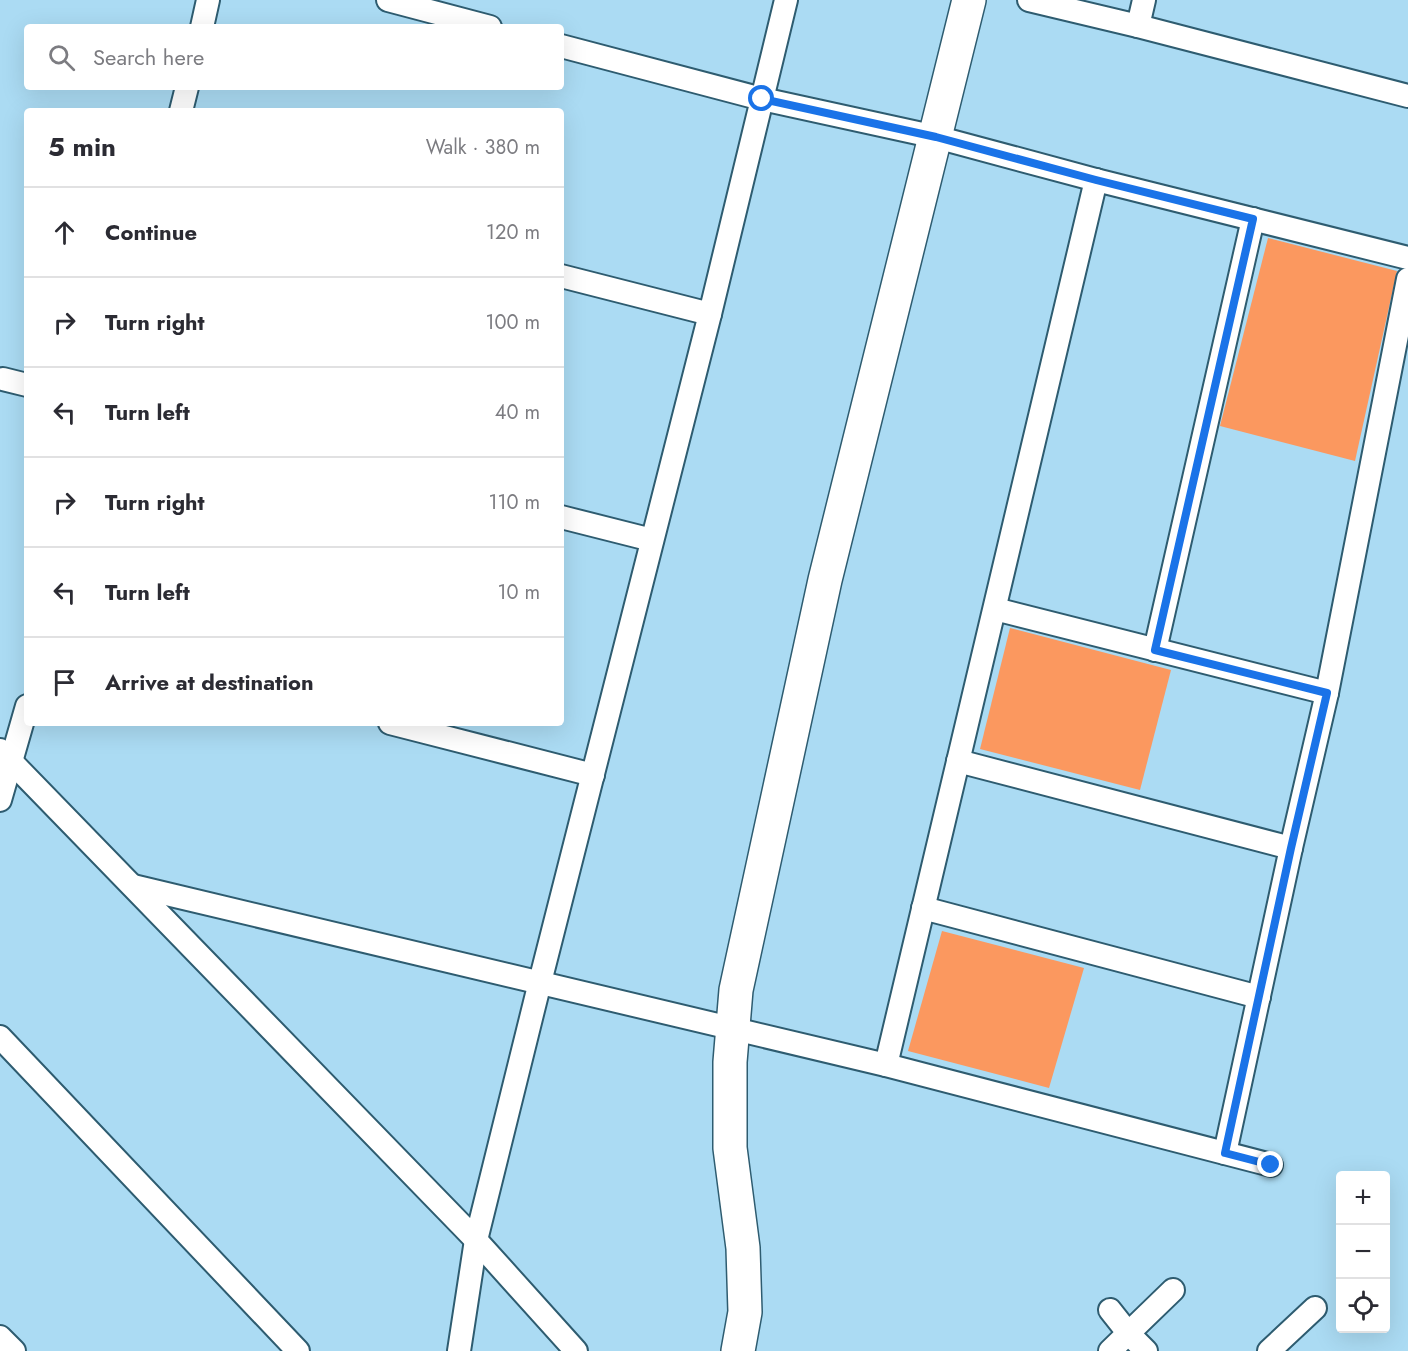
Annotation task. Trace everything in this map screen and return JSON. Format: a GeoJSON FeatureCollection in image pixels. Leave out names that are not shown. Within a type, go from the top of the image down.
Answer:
{"type":"FeatureCollection","features":[{"type":"Feature","properties":{"kind":"main road"},"geometry":{"type":"LineString","coordinates":[[738,1351],[745,1312],[743,1248],[730,1148],[730,1062],[736,990],[825,580],[969,0]]}},
{"type":"Feature","properties":{"kind":"street"},"geometry":{"type":"LineString","coordinates":[[203,24],[208,0]]}},
{"type":"Feature","properties":{"kind":"street"},"geometry":{"type":"LineString","coordinates":[[388,0],[479,24]]}},
{"type":"Feature","properties":{"kind":"street"},"geometry":{"type":"LineString","coordinates":[[459,1351],[476,1240],[710,314],[786,0]]}},
{"type":"Feature","properties":{"kind":"street"},"geometry":{"type":"LineString","coordinates":[[1029,0],[1408,96]]}},
{"type":"Feature","properties":{"kind":"street"},"geometry":{"type":"LineString","coordinates":[[1138,26],[1144,0]]}},
{"type":"Feature","properties":{"kind":"street"},"geometry":{"type":"LineString","coordinates":[[564,47],[762,99],[936,137],[1096,180],[1408,258]]}},
{"type":"Feature","properties":{"kind":"street"},"geometry":{"type":"LineString","coordinates":[[182,108],[186,90]]}},
{"type":"Feature","properties":{"kind":"street"},"geometry":{"type":"LineString","coordinates":[[886,1065],[1096,180]]}},
{"type":"Feature","properties":{"kind":"street"},"geometry":{"type":"LineString","coordinates":[[1155,650],[1253,219]]}},
{"type":"Feature","properties":{"kind":"street"},"geometry":{"type":"LineString","coordinates":[[564,277],[710,314]]}},
{"type":"Feature","properties":{"kind":"street"},"geometry":{"type":"LineString","coordinates":[[1225,1153],[1327,693],[1408,279]]}},
{"type":"Feature","properties":{"kind":"street"},"geometry":{"type":"LineString","coordinates":[[3,380],[24,384]]}},
{"type":"Feature","properties":{"kind":"street"},"geometry":{"type":"LineString","coordinates":[[564,518],[652,540]]}},
{"type":"Feature","properties":{"kind":"street"},"geometry":{"type":"LineString","coordinates":[[995,609],[1327,693]]}},
{"type":"Feature","properties":{"kind":"street"},"geometry":{"type":"LineString","coordinates":[[0,800],[5,756],[24,713]]}},
{"type":"Feature","properties":{"kind":"street"},"geometry":{"type":"LineString","coordinates":[[402,726],[593,775]]}},
{"type":"Feature","properties":{"kind":"street"},"geometry":{"type":"LineString","coordinates":[[5,756],[476,1240],[576,1351]]}},
{"type":"Feature","properties":{"kind":"street"},"geometry":{"type":"LineString","coordinates":[[958,761],[1291,848]]}},
{"type":"Feature","properties":{"kind":"street"},"geometry":{"type":"LineString","coordinates":[[133,886],[886,1065],[1271,1165]]}},
{"type":"Feature","properties":{"kind":"street"},"geometry":{"type":"LineString","coordinates":[[923,908],[1259,997]]}},
{"type":"Feature","properties":{"kind":"street"},"geometry":{"type":"LineString","coordinates":[[0,1037],[298,1351]]}},
{"type":"Feature","properties":{"kind":"street"},"geometry":{"type":"LineString","coordinates":[[1110,1351],[1173,1290]]}},
{"type":"Feature","properties":{"kind":"street"},"geometry":{"type":"LineString","coordinates":[[1269,1351],[1315,1308]]}},
{"type":"Feature","properties":{"kind":"street"},"geometry":{"type":"LineString","coordinates":[[1110,1310],[1146,1351]]}},
{"type":"Feature","properties":{"kind":"street"},"geometry":{"type":"LineString","coordinates":[[0,1337],[14,1351]]}},
{"type":"Feature","properties":{"kind":"shaded area"},"geometry":{"type":"Polygon","coordinates":[[[1268,238],[1397,271],[1355,461],[1220,426],[1268,238]]]}},
{"type":"Feature","properties":{"kind":"shaded area"},"geometry":{"type":"Polygon","coordinates":[[[1010,628],[1171,670],[1140,790],[980,749],[1010,628]]]}},
{"type":"Feature","properties":{"kind":"shaded area"},"geometry":{"type":"Polygon","coordinates":[[[942,931],[1084,968],[1049,1088],[908,1051],[942,931]]]}},
{"type":"Feature","properties":{"kind":"route"},"geometry":{"type":"LineString","coordinates":[[762,99],[936,137],[1253,219],[1155,650],[1327,693],[1225,1153],[1271,1165]]}}]}
